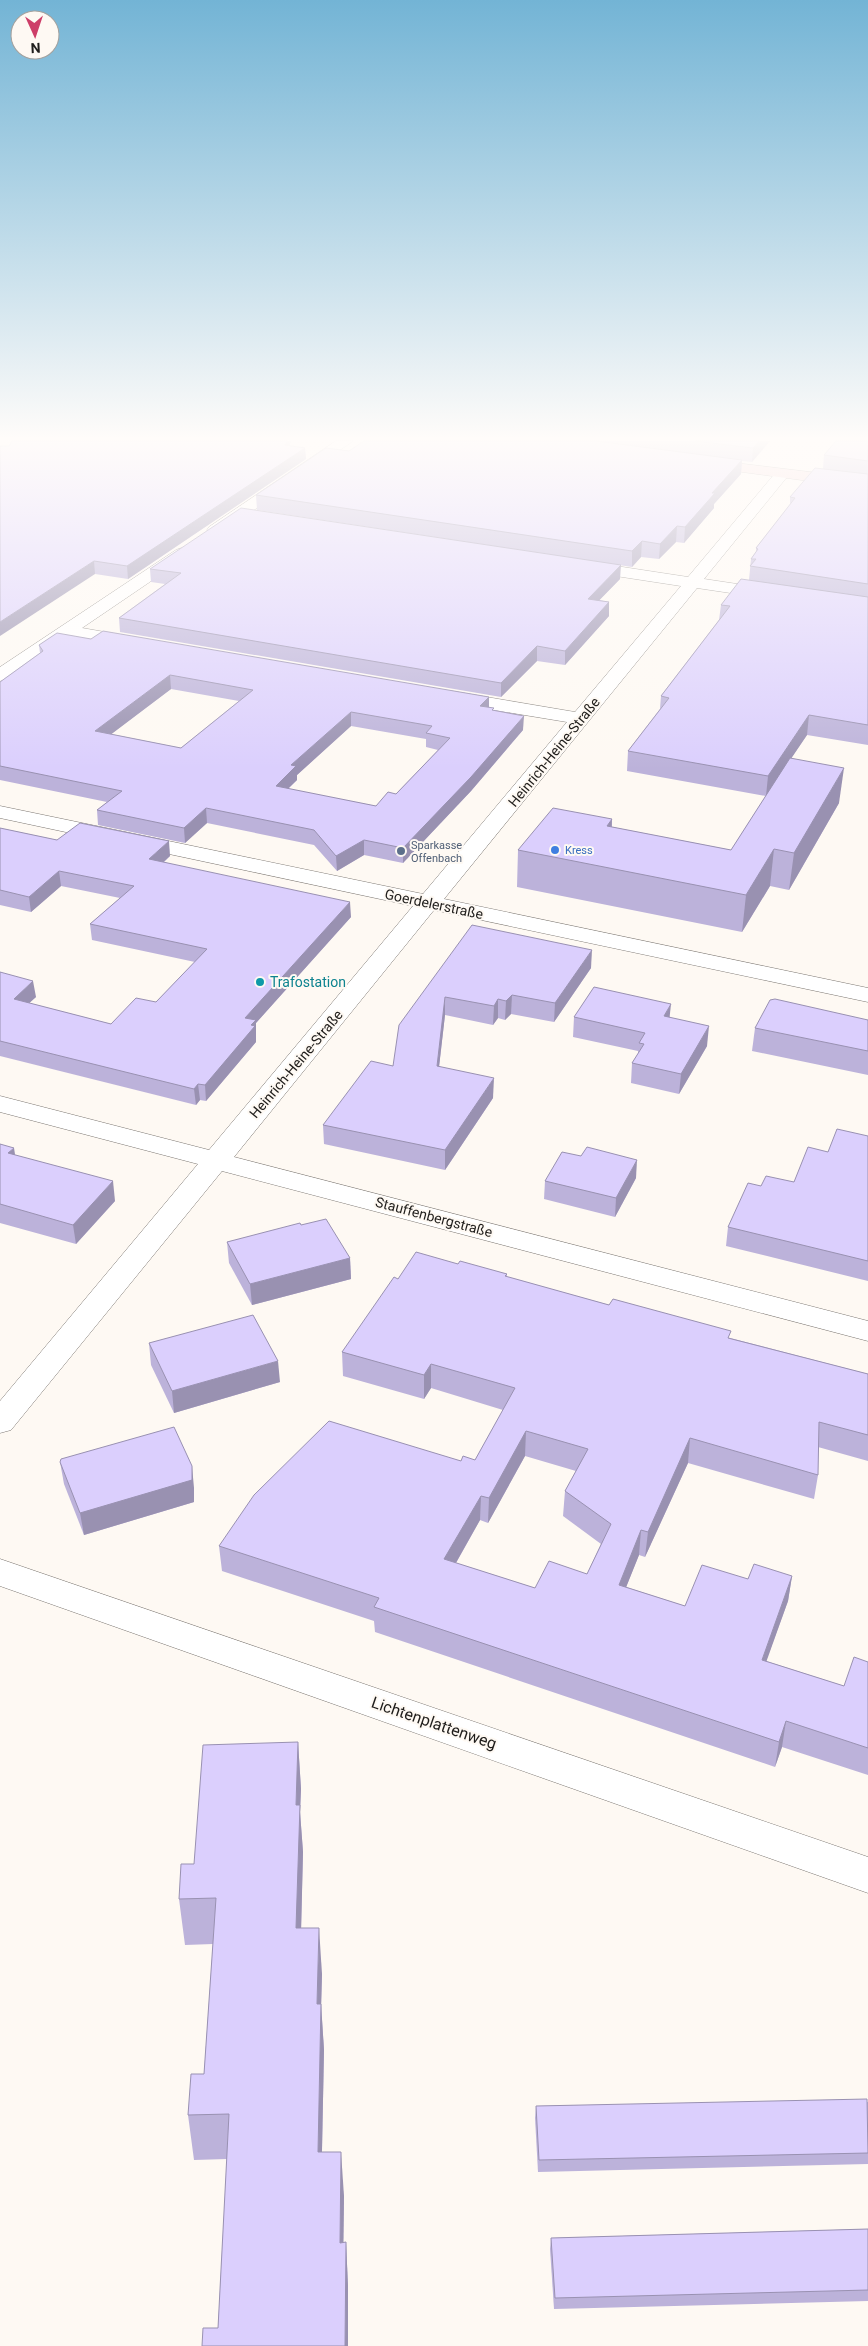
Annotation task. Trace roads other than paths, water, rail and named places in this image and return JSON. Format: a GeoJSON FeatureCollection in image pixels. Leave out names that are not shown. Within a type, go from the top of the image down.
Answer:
{"type":"FeatureCollection","features":[{"type":"Feature","properties":{"kind":"street"},"geometry":{"type":"LineString","coordinates":[[0,675],[184,550]]}},
{"type":"Feature","properties":{"kind":"street","name":"Heinrich-Heine-Straße"},"geometry":{"type":"LineString","coordinates":[[0,1422],[718,550]]}},
{"type":"Feature","properties":{"kind":"street"},"geometry":{"type":"LineString","coordinates":[[564,563],[790,597]]}},
{"type":"Feature","properties":{"kind":"street"},"geometry":{"type":"LineString","coordinates":[[66,630],[153,646]]}},
{"type":"Feature","properties":{"kind":"street"},"geometry":{"type":"LineString","coordinates":[[435,694],[580,719]]}},
{"type":"Feature","properties":{"kind":"street","name":"Goerdelerstraße"},"geometry":{"type":"LineString","coordinates":[[0,812],[868,995]]}},
{"type":"Feature","properties":{"kind":"street","name":"Stauffenbergstraße"},"geometry":{"type":"LineString","coordinates":[[0,1104],[868,1331]]}},
{"type":"Feature","properties":{"kind":"street","name":"Lichtenplattenweg"},"geometry":{"type":"LineString","coordinates":[[0,1572],[868,1875]]}},
{"type":"Feature","properties":{"kind":"place","name":"Kress"},"geometry":{"type":"Point","coordinates":[555,850]}},
{"type":"Feature","properties":{"kind":"place","name":"Sparkasse Offenbach"},"geometry":{"type":"Point","coordinates":[401,851]}},
{"type":"Feature","properties":{"kind":"place","name":"Trafostation"},"geometry":{"type":"Point","coordinates":[260,982]}}]}
